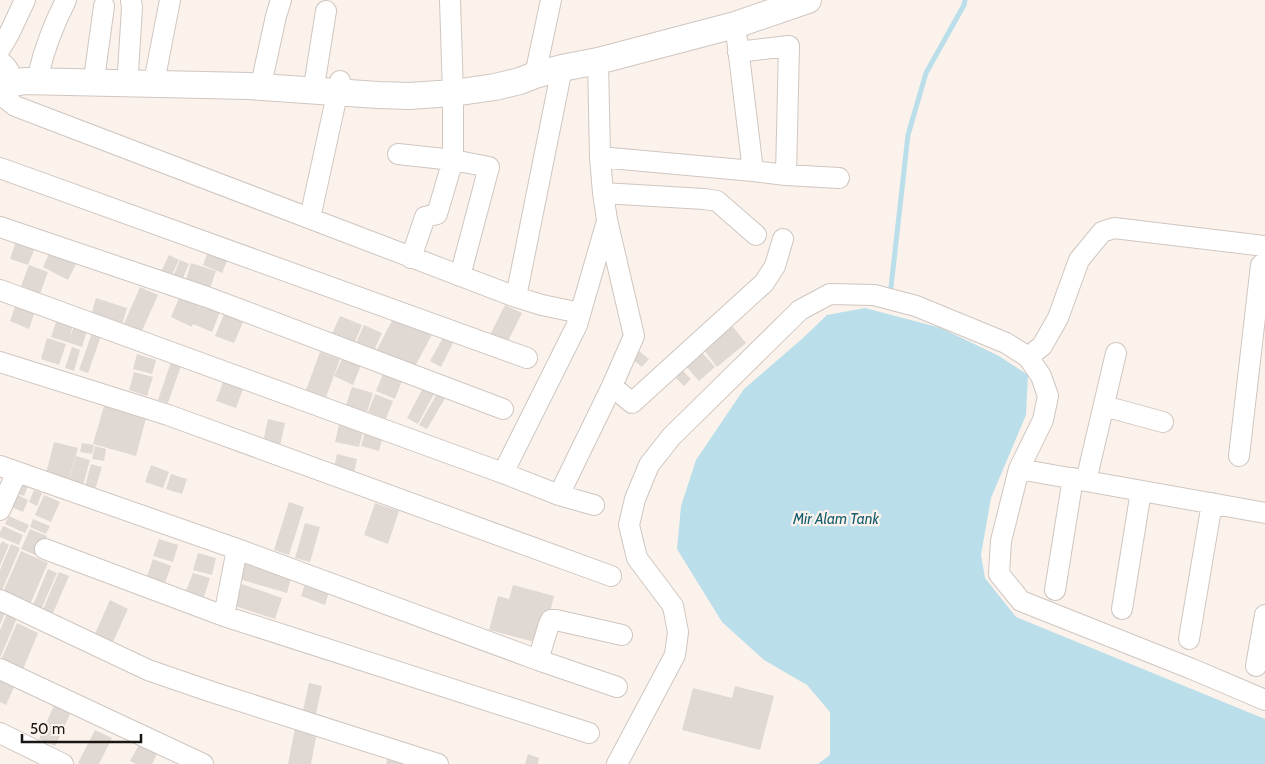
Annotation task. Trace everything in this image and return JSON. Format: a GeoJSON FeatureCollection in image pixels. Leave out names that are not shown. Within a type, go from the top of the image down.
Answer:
{"type":"FeatureCollection","features":[{"type":"Feature","properties":{"kind":"main road"},"geometry":{"type":"LineString","coordinates":[[2,76],[30,72],[128,72],[156,78],[248,86],[381,84],[453,88],[495,87],[562,68],[598,61],[735,25],[808,0]]}},
{"type":"Feature","properties":{"kind":"main road"},"geometry":{"type":"LineString","coordinates":[[2,76],[14,83],[24,81],[263,76],[331,85]]}},
{"type":"Feature","properties":{"kind":"street"},"geometry":{"type":"LineString","coordinates":[[25,0],[9,34],[2,76],[15,106],[516,297],[580,313]]}},
{"type":"Feature","properties":{"kind":"street"},"geometry":{"type":"LineString","coordinates":[[40,72],[54,24],[66,0]]}},
{"type":"Feature","properties":{"kind":"street"},"geometry":{"type":"LineString","coordinates":[[128,72],[131,0]]}},
{"type":"Feature","properties":{"kind":"street"},"geometry":{"type":"LineString","coordinates":[[156,78],[170,0]]}},
{"type":"Feature","properties":{"kind":"street"},"geometry":{"type":"LineString","coordinates":[[263,76],[281,0]]}},
{"type":"Feature","properties":{"kind":"street"},"geometry":{"type":"LineString","coordinates":[[411,258],[426,217],[437,214],[453,160],[450,0]]}},
{"type":"Feature","properties":{"kind":"street"},"geometry":{"type":"LineString","coordinates":[[535,75],[551,0]]}},
{"type":"Feature","properties":{"kind":"street"},"geometry":{"type":"LineString","coordinates":[[95,72],[104,6]]}},
{"type":"Feature","properties":{"kind":"street"},"geometry":{"type":"LineString","coordinates":[[310,218],[331,85],[326,11]]}},
{"type":"Feature","properties":{"kind":"street"},"geometry":{"type":"LineString","coordinates":[[735,25],[753,170]]}},
{"type":"Feature","properties":{"kind":"street"},"geometry":{"type":"LineString","coordinates":[[738,52],[789,46],[786,175]]}},
{"type":"Feature","properties":{"kind":"street"},"geometry":{"type":"LineString","coordinates":[[560,495],[634,336],[602,192],[598,61]]}},
{"type":"Feature","properties":{"kind":"street"},"geometry":{"type":"LineString","coordinates":[[516,297],[562,68]]}},
{"type":"Feature","properties":{"kind":"street"},"geometry":{"type":"LineString","coordinates":[[398,154],[453,160],[489,167],[460,276]]}},
{"type":"Feature","properties":{"kind":"street"},"geometry":{"type":"LineString","coordinates":[[600,157],[753,170],[786,175],[839,178]]}},
{"type":"Feature","properties":{"kind":"street"},"geometry":{"type":"LineString","coordinates":[[0,168],[528,358]]}},
{"type":"Feature","properties":{"kind":"street"},"geometry":{"type":"LineString","coordinates":[[602,192],[717,201],[756,235]]}},
{"type":"Feature","properties":{"kind":"street"},"geometry":{"type":"LineString","coordinates":[[503,473],[576,325],[607,220]]}},
{"type":"Feature","properties":{"kind":"street"},"geometry":{"type":"LineString","coordinates":[[0,227],[206,297],[503,409]]}},
{"type":"Feature","properties":{"kind":"street"},"geometry":{"type":"LineString","coordinates":[[1028,357],[1042,346],[1058,318],[1079,260],[1102,232],[1114,228],[1263,256],[1259,340],[1239,456]]}},
{"type":"Feature","properties":{"kind":"street"},"geometry":{"type":"LineString","coordinates":[[612,386],[632,403],[764,283],[775,266],[783,239]]}},
{"type":"Feature","properties":{"kind":"street"},"geometry":{"type":"LineString","coordinates":[[0,290],[560,495],[594,505]]}},
{"type":"Feature","properties":{"kind":"street"},"geometry":{"type":"LineString","coordinates":[[617,764],[675,654],[678,632],[674,606],[637,558],[628,526],[635,499],[650,465],[671,436],[800,310],[830,294],[874,295],[916,306],[1006,343],[1028,357],[1041,376],[1048,396],[1043,420],[1019,468],[1001,541],[999,574],[1020,601],[1192,668],[1265,700]]}},
{"type":"Feature","properties":{"kind":"street"},"geometry":{"type":"LineString","coordinates":[[1054,590],[1079,479],[1104,406],[1116,353]]}},
{"type":"Feature","properties":{"kind":"street"},"geometry":{"type":"LineString","coordinates":[[0,362],[168,415],[611,576]]}},
{"type":"Feature","properties":{"kind":"street"},"geometry":{"type":"LineString","coordinates":[[1104,406],[1163,422]]}},
{"type":"Feature","properties":{"kind":"street"},"geometry":{"type":"LineString","coordinates":[[1019,468],[1265,513]]}},
{"type":"Feature","properties":{"kind":"street"},"geometry":{"type":"LineString","coordinates":[[0,510],[9,469],[238,549],[538,660],[617,687]]}},
{"type":"Feature","properties":{"kind":"street"},"geometry":{"type":"LineString","coordinates":[[1122,609],[1141,491]]}},
{"type":"Feature","properties":{"kind":"street"},"geometry":{"type":"LineString","coordinates":[[1188,639],[1212,503]]}},
{"type":"Feature","properties":{"kind":"street"},"geometry":{"type":"LineString","coordinates":[[45,549],[224,616],[589,733]]}},
{"type":"Feature","properties":{"kind":"street"},"geometry":{"type":"LineString","coordinates":[[224,616],[238,549]]}},
{"type":"Feature","properties":{"kind":"street"},"geometry":{"type":"LineString","coordinates":[[0,600],[148,670],[438,764]]}},
{"type":"Feature","properties":{"kind":"street"},"geometry":{"type":"LineString","coordinates":[[1256,666],[1265,615]]}},
{"type":"Feature","properties":{"kind":"street"},"geometry":{"type":"LineString","coordinates":[[538,660],[549,624],[552,620],[622,635]]}},
{"type":"Feature","properties":{"kind":"street"},"geometry":{"type":"LineString","coordinates":[[0,669],[202,764]]}},
{"type":"Feature","properties":{"kind":"street"},"geometry":{"type":"LineString","coordinates":[[0,733],[63,764]]}},
{"type":"Feature","properties":{"kind":"water","name":"Mir Alam Tank"},"geometry":{"type":"Polygon","coordinates":[[[865,308],[941,328],[999,356],[1028,375],[1026,415],[991,498],[981,555],[985,578],[1016,617],[1265,719],[1265,764],[818,764],[830,755],[830,712],[807,685],[764,660],[722,622],[677,549],[681,506],[696,460],[744,389],[827,315],[865,308]]]}},
{"type":"Feature","properties":{"kind":"building"},"geometry":{"type":"Polygon","coordinates":[[[17,238],[36,245],[28,265],[10,259],[17,238]]]}},
{"type":"Feature","properties":{"kind":"building"},"geometry":{"type":"Polygon","coordinates":[[[210,246],[230,254],[222,273],[203,265],[210,246]]]}},
{"type":"Feature","properties":{"kind":"building"},"geometry":{"type":"Polygon","coordinates":[[[51,249],[77,262],[68,280],[43,267],[51,249]]]}},
{"type":"Feature","properties":{"kind":"building"},"geometry":{"type":"Polygon","coordinates":[[[169,255],[179,260],[169,281],[159,276],[169,255]]]}},
{"type":"Feature","properties":{"kind":"building"},"geometry":{"type":"Polygon","coordinates":[[[180,260],[189,264],[180,285],[171,281],[180,260]]]}},
{"type":"Feature","properties":{"kind":"building"},"geometry":{"type":"Polygon","coordinates":[[[191,263],[216,271],[208,294],[184,286],[191,263]]]}},
{"type":"Feature","properties":{"kind":"building"},"geometry":{"type":"Polygon","coordinates":[[[29,265],[48,272],[40,294],[21,286],[29,265]]]}},
{"type":"Feature","properties":{"kind":"building"},"geometry":{"type":"Polygon","coordinates":[[[140,287],[158,295],[141,333],[123,326],[140,287]]]}},
{"type":"Feature","properties":{"kind":"building"},"geometry":{"type":"Polygon","coordinates":[[[96,298],[127,308],[122,325],[91,315],[96,298]]]}},
{"type":"Feature","properties":{"kind":"building"},"geometry":{"type":"Polygon","coordinates":[[[179,298],[199,306],[198,312],[200,304],[220,312],[212,332],[193,324],[192,327],[171,317],[179,298]]]}},
{"type":"Feature","properties":{"kind":"building"},"geometry":{"type":"Polygon","coordinates":[[[17,301],[36,308],[29,329],[10,321],[17,301]]]}},
{"type":"Feature","properties":{"kind":"building"},"geometry":{"type":"Polygon","coordinates":[[[505,305],[522,313],[506,345],[489,337],[505,305]]]}},
{"type":"Feature","properties":{"kind":"building"},"geometry":{"type":"Polygon","coordinates":[[[396,313],[435,329],[413,370],[375,353],[396,313]]]}},
{"type":"Feature","properties":{"kind":"building"},"geometry":{"type":"Polygon","coordinates":[[[224,314],[243,322],[234,343],[215,336],[224,314]]]}},
{"type":"Feature","properties":{"kind":"building"},"geometry":{"type":"Polygon","coordinates":[[[340,316],[362,325],[353,346],[331,336],[340,316]]]}},
{"type":"Feature","properties":{"kind":"building"},"geometry":{"type":"Polygon","coordinates":[[[57,319],[73,324],[70,337],[74,326],[87,331],[82,347],[51,337],[57,319]]]}},
{"type":"Feature","properties":{"kind":"building"},"geometry":{"type":"Polygon","coordinates":[[[729,322],[746,343],[717,367],[700,345],[729,322]]]}},
{"type":"Feature","properties":{"kind":"building"},"geometry":{"type":"Polygon","coordinates":[[[364,325],[382,333],[373,353],[355,345],[364,325]]]}},
{"type":"Feature","properties":{"kind":"building"},"geometry":{"type":"Polygon","coordinates":[[[446,332],[456,337],[441,367],[430,361],[446,332]]]}},
{"type":"Feature","properties":{"kind":"building"},"geometry":{"type":"Polygon","coordinates":[[[92,333],[101,336],[88,373],[79,370],[92,333]]]}},
{"type":"Feature","properties":{"kind":"building"},"geometry":{"type":"Polygon","coordinates":[[[47,338],[66,344],[59,365],[41,359],[47,338]]]}},
{"type":"Feature","properties":{"kind":"building"},"geometry":{"type":"Polygon","coordinates":[[[72,347],[80,350],[74,371],[65,368],[72,347]]]}},
{"type":"Feature","properties":{"kind":"building"},"geometry":{"type":"Polygon","coordinates":[[[634,347],[649,359],[642,367],[627,355],[634,347]]]}},
{"type":"Feature","properties":{"kind":"building"},"geometry":{"type":"Polygon","coordinates":[[[699,349],[715,367],[699,381],[683,363],[699,349]]]}},
{"type":"Feature","properties":{"kind":"building"},"geometry":{"type":"Polygon","coordinates":[[[320,352],[340,359],[326,397],[306,390],[320,352]]]}},
{"type":"Feature","properties":{"kind":"building"},"geometry":{"type":"Polygon","coordinates":[[[137,354],[156,360],[152,374],[133,369],[137,354]]]}},
{"type":"Feature","properties":{"kind":"building"},"geometry":{"type":"Polygon","coordinates":[[[344,355],[362,363],[353,385],[334,376],[344,355]]]}},
{"type":"Feature","properties":{"kind":"building"},"geometry":{"type":"Polygon","coordinates":[[[172,359],[182,363],[168,403],[158,400],[172,359]]]}},
{"type":"Feature","properties":{"kind":"building"},"geometry":{"type":"Polygon","coordinates":[[[679,367],[691,379],[684,386],[672,374],[679,367]]]}},
{"type":"Feature","properties":{"kind":"building"},"geometry":{"type":"Polygon","coordinates":[[[384,371],[403,378],[395,399],[376,391],[384,371]]]}},
{"type":"Feature","properties":{"kind":"building"},"geometry":{"type":"Polygon","coordinates":[[[134,372],[153,377],[147,396],[129,390],[134,372]]]}},
{"type":"Feature","properties":{"kind":"building"},"geometry":{"type":"Polygon","coordinates":[[[226,374],[246,381],[236,408],[216,401],[226,374]]]}},
{"type":"Feature","properties":{"kind":"building"},"geometry":{"type":"Polygon","coordinates":[[[352,387],[373,393],[367,412],[346,405],[352,387]]]}},
{"type":"Feature","properties":{"kind":"building"},"geometry":{"type":"Polygon","coordinates":[[[423,388],[434,394],[418,424],[407,418],[423,388]]]}},
{"type":"Feature","properties":{"kind":"building"},"geometry":{"type":"Polygon","coordinates":[[[439,390],[447,395],[427,429],[419,425],[439,390]]]}},
{"type":"Feature","properties":{"kind":"building"},"geometry":{"type":"Polygon","coordinates":[[[375,394],[393,401],[386,419],[368,412],[375,394]]]}},
{"type":"Feature","properties":{"kind":"building"},"geometry":{"type":"Polygon","coordinates":[[[106,399],[148,411],[136,456],[93,444],[106,399]]]}},
{"type":"Feature","properties":{"kind":"building"},"geometry":{"type":"Polygon","coordinates":[[[268,419],[285,423],[280,446],[263,442],[268,419]]]}},
{"type":"Feature","properties":{"kind":"building"},"geometry":{"type":"Polygon","coordinates":[[[340,420],[364,428],[359,447],[335,442],[340,420]]]}},
{"type":"Feature","properties":{"kind":"building"},"geometry":{"type":"Polygon","coordinates":[[[366,427],[384,432],[379,451],[361,446],[366,427]]]}},
{"type":"Feature","properties":{"kind":"building"},"geometry":{"type":"Polygon","coordinates":[[[54,442],[78,448],[68,483],[45,477],[54,442]]]}},
{"type":"Feature","properties":{"kind":"building"},"geometry":{"type":"Polygon","coordinates":[[[82,443],[94,445],[92,454],[80,452],[82,443]]]}},
{"type":"Feature","properties":{"kind":"building"},"geometry":{"type":"Polygon","coordinates":[[[95,446],[106,449],[104,461],[92,459],[95,446]]]}},
{"type":"Feature","properties":{"kind":"building"},"geometry":{"type":"Polygon","coordinates":[[[337,454],[357,459],[354,473],[334,468],[337,454]]]}},
{"type":"Feature","properties":{"kind":"building"},"geometry":{"type":"Polygon","coordinates":[[[76,456],[90,460],[82,489],[68,485],[76,456]]]}},
{"type":"Feature","properties":{"kind":"building"},"geometry":{"type":"Polygon","coordinates":[[[91,464],[102,467],[94,493],[84,490],[91,464]]]}},
{"type":"Feature","properties":{"kind":"building"},"geometry":{"type":"Polygon","coordinates":[[[151,465],[169,472],[163,488],[145,482],[151,465]]]}},
{"type":"Feature","properties":{"kind":"building"},"geometry":{"type":"Polygon","coordinates":[[[171,474],[187,479],[182,494],[166,489],[171,474]]]}},
{"type":"Feature","properties":{"kind":"building"},"geometry":{"type":"Polygon","coordinates":[[[19,476],[30,480],[24,496],[13,492],[19,476]]]}},
{"type":"Feature","properties":{"kind":"building"},"geometry":{"type":"Polygon","coordinates":[[[34,490],[42,493],[37,506],[29,502],[34,490]]]}},
{"type":"Feature","properties":{"kind":"building"},"geometry":{"type":"Polygon","coordinates":[[[14,493],[28,500],[23,512],[9,506],[14,493]]]}},
{"type":"Feature","properties":{"kind":"building"},"geometry":{"type":"Polygon","coordinates":[[[44,495],[60,502],[51,522],[35,515],[44,495]]]}},
{"type":"Feature","properties":{"kind":"building"},"geometry":{"type":"Polygon","coordinates":[[[289,502],[304,507],[289,555],[274,550],[289,502]]]}},
{"type":"Feature","properties":{"kind":"building"},"geometry":{"type":"Polygon","coordinates":[[[375,503],[399,511],[388,544],[364,535],[375,503]]]}},
{"type":"Feature","properties":{"kind":"building"},"geometry":{"type":"Polygon","coordinates":[[[9,516],[29,525],[25,533],[5,524],[9,516]]]}},
{"type":"Feature","properties":{"kind":"building"},"geometry":{"type":"Polygon","coordinates":[[[33,519],[50,526],[46,534],[30,527],[33,519]]]}},
{"type":"Feature","properties":{"kind":"building"},"geometry":{"type":"Polygon","coordinates":[[[305,523],[320,527],[310,562],[295,558],[305,523]]]}},
{"type":"Feature","properties":{"kind":"building"},"geometry":{"type":"Polygon","coordinates":[[[3,526],[23,535],[19,545],[0,537],[3,526]]]}},
{"type":"Feature","properties":{"kind":"building"},"geometry":{"type":"Polygon","coordinates":[[[30,529],[47,536],[38,556],[21,549],[30,529]]]}},
{"type":"Feature","properties":{"kind":"building"},"geometry":{"type":"Polygon","coordinates":[[[159,539],[178,545],[173,562],[153,556],[159,539]]]}},
{"type":"Feature","properties":{"kind":"building"},"geometry":{"type":"Polygon","coordinates":[[[2,541],[9,545],[0,566],[0,545],[2,541]]]}},
{"type":"Feature","properties":{"kind":"building"},"geometry":{"type":"Polygon","coordinates":[[[11,544],[20,548],[0,595],[0,570],[11,544]]]}},
{"type":"Feature","properties":{"kind":"building"},"geometry":{"type":"Polygon","coordinates":[[[21,551],[48,563],[28,609],[1,597],[21,551]]]}},
{"type":"Feature","properties":{"kind":"building"},"geometry":{"type":"Polygon","coordinates":[[[198,553],[216,558],[212,575],[193,570],[198,553]]]}},
{"type":"Feature","properties":{"kind":"building"},"geometry":{"type":"Polygon","coordinates":[[[245,557],[293,570],[287,593],[239,579],[245,557]]]}},
{"type":"Feature","properties":{"kind":"building"},"geometry":{"type":"Polygon","coordinates":[[[153,559],[171,566],[164,586],[146,579],[153,559]]]}},
{"type":"Feature","properties":{"kind":"building"},"geometry":{"type":"Polygon","coordinates":[[[48,569],[57,573],[39,614],[31,610],[48,569]]]}},
{"type":"Feature","properties":{"kind":"building"},"geometry":{"type":"Polygon","coordinates":[[[59,572],[69,576],[50,620],[40,616],[59,572]]]}},
{"type":"Feature","properties":{"kind":"building"},"geometry":{"type":"Polygon","coordinates":[[[193,573],[210,578],[204,597],[186,591],[193,573]]]}},
{"type":"Feature","properties":{"kind":"building"},"geometry":{"type":"Polygon","coordinates":[[[242,584],[282,598],[275,619],[235,606],[242,584]]]}},
{"type":"Feature","properties":{"kind":"building"},"geometry":{"type":"Polygon","coordinates":[[[305,584],[329,592],[325,605],[301,596],[305,584]]]}},
{"type":"Feature","properties":{"kind":"building"},"geometry":{"type":"Polygon","coordinates":[[[513,585],[554,596],[542,644],[489,630],[498,596],[509,599],[513,585]]]}},
{"type":"Feature","properties":{"kind":"building"},"geometry":{"type":"Polygon","coordinates":[[[110,600],[128,609],[112,644],[94,636],[110,600]]]}},
{"type":"Feature","properties":{"kind":"building"},"geometry":{"type":"Polygon","coordinates":[[[0,611],[5,613],[0,625],[0,611]]]}},
{"type":"Feature","properties":{"kind":"building"},"geometry":{"type":"Polygon","coordinates":[[[7,614],[17,618],[0,658],[0,630],[7,614]]]}},
{"type":"Feature","properties":{"kind":"building"},"geometry":{"type":"Polygon","coordinates":[[[17,623],[38,633],[21,674],[0,662],[17,623]]]}},
{"type":"Feature","properties":{"kind":"building"},"geometry":{"type":"Polygon","coordinates":[[[0,679],[15,685],[6,705],[0,702],[0,679]]]}},
{"type":"Feature","properties":{"kind":"building"},"geometry":{"type":"Polygon","coordinates":[[[309,683],[322,686],[315,718],[302,715],[309,683]]]}},
{"type":"Feature","properties":{"kind":"building"},"geometry":{"type":"Polygon","coordinates":[[[735,686],[774,696],[760,750],[682,730],[693,688],[732,698],[735,686]]]}},
{"type":"Feature","properties":{"kind":"building"},"geometry":{"type":"Polygon","coordinates":[[[56,701],[73,708],[55,746],[39,739],[56,701]]]}},
{"type":"Feature","properties":{"kind":"building"},"geometry":{"type":"Polygon","coordinates":[[[295,728],[317,732],[311,764],[288,764],[295,728]]]}},
{"type":"Feature","properties":{"kind":"building"},"geometry":{"type":"Polygon","coordinates":[[[95,730],[112,738],[99,764],[78,763],[95,730]]]}},
{"type":"Feature","properties":{"kind":"building"},"geometry":{"type":"Polygon","coordinates":[[[141,741],[159,750],[152,764],[136,764],[130,761],[141,741]]]}},
{"type":"Feature","properties":{"kind":"building"},"geometry":{"type":"Polygon","coordinates":[[[528,754],[539,758],[538,764],[525,764],[528,754]]]}},
{"type":"Feature","properties":{"kind":"building"},"geometry":{"type":"Polygon","coordinates":[[[388,756],[410,764],[386,764],[388,756]]]}},
{"type":"Feature","properties":{"kind":"waterway"},"geometry":{"type":"LineString","coordinates":[[890,296],[908,135],[926,73],[965,0]]}}]}
